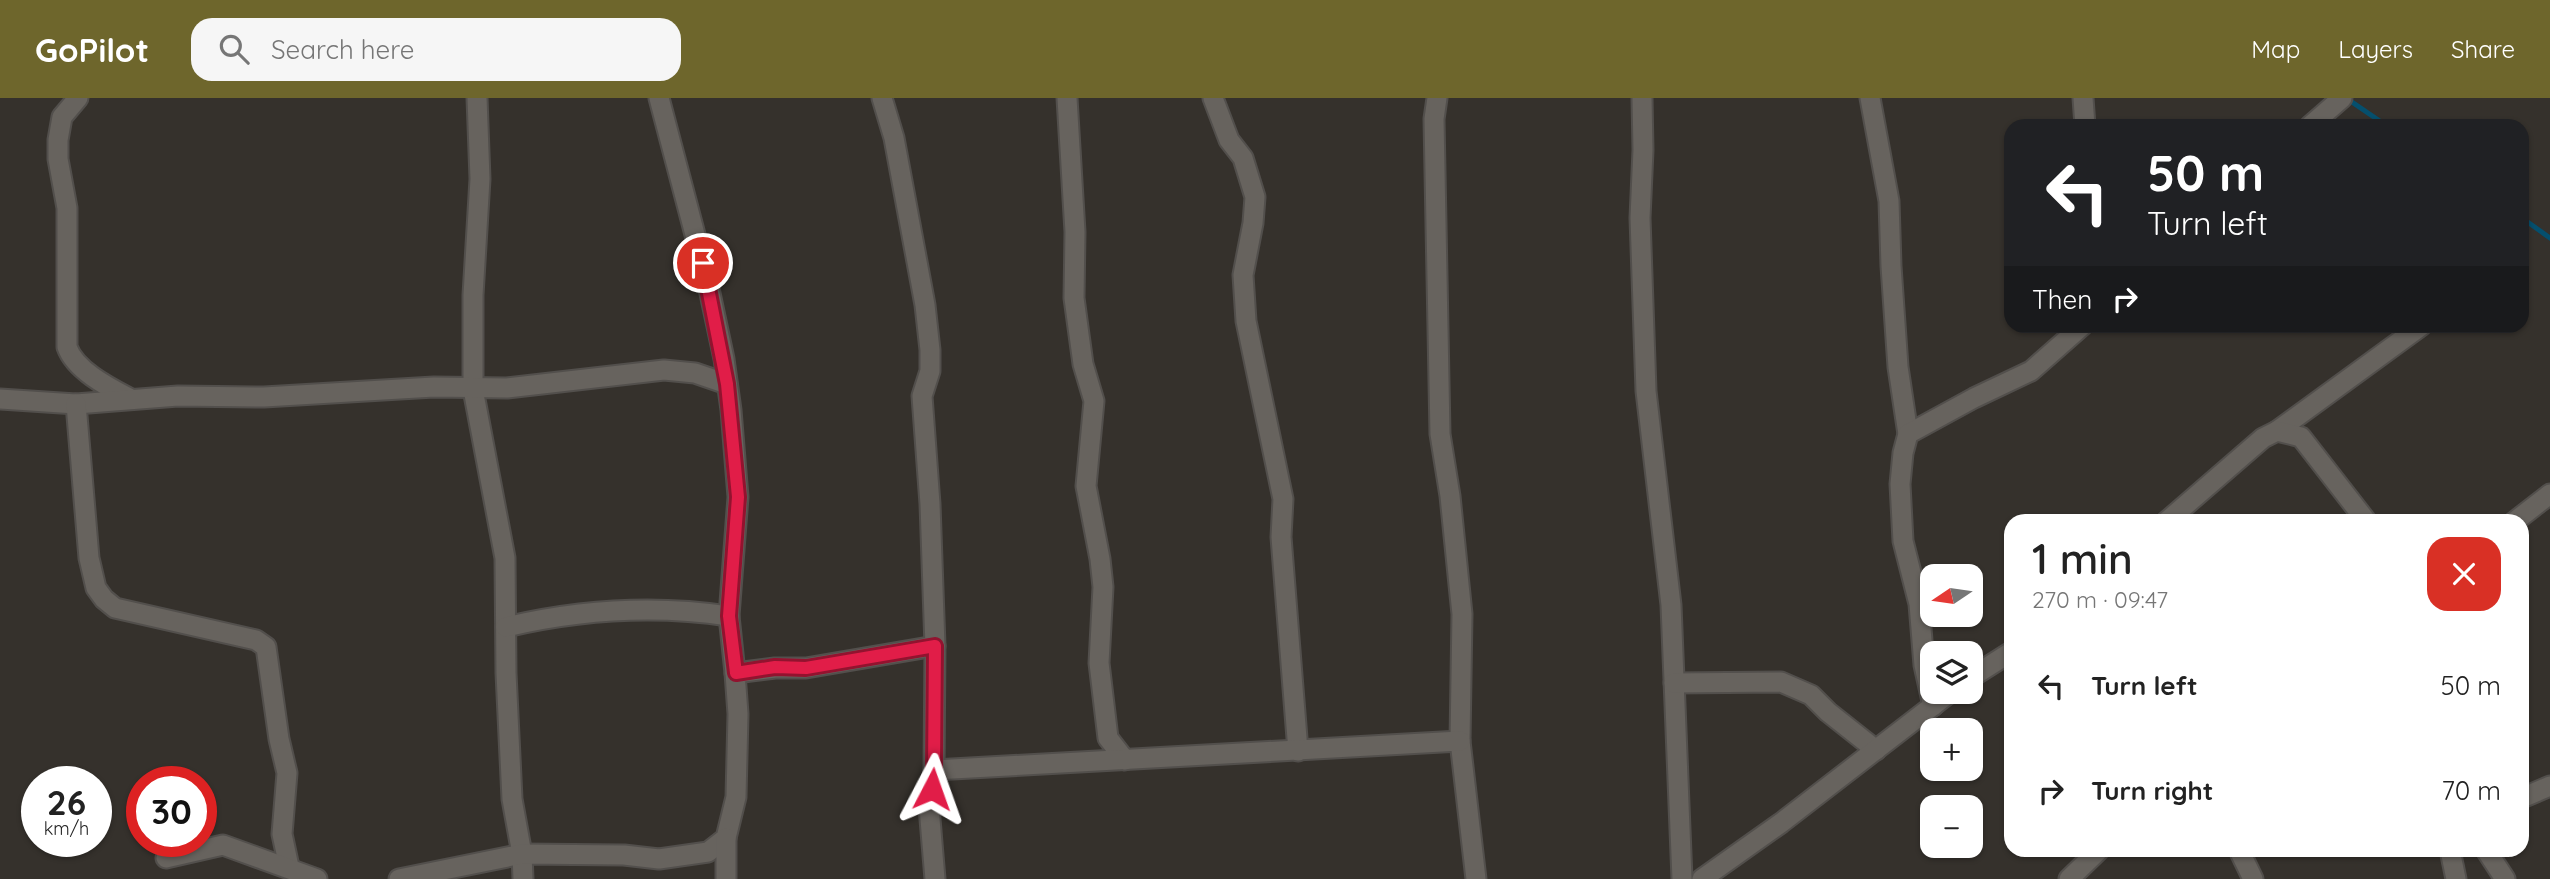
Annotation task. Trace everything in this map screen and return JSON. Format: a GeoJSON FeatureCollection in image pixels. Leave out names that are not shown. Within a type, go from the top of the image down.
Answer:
{"type":"FeatureCollection","features":[{"type":"Feature","properties":{"kind":"street"},"geometry":{"type":"LineString","coordinates":[[78,98],[62,117],[58,140],[58,159],[67,208],[66,347],[70,356],[81,367],[111,389],[129,398]]}},
{"type":"Feature","properties":{"kind":"street"},"geometry":{"type":"LineString","coordinates":[[477,98],[480,179],[473,295],[473,389],[505,558],[506,673],[512,799],[522,854],[523,879]]}},
{"type":"Feature","properties":{"kind":"street"},"geometry":{"type":"LineString","coordinates":[[659,98],[708,284],[727,384],[738,497],[729,616],[738,715],[736,797],[726,838],[726,879]]}},
{"type":"Feature","properties":{"kind":"street"},"geometry":{"type":"LineString","coordinates":[[882,98],[894,138],[925,305],[930,350],[930,371],[922,396],[930,504],[935,646],[934,770],[929,807],[935,879]]}},
{"type":"Feature","properties":{"kind":"street"},"geometry":{"type":"LineString","coordinates":[[1067,98],[1075,232],[1074,298],[1083,364],[1094,401],[1086,486],[1103,587],[1099,663],[1108,738],[1125,760]]}},
{"type":"Feature","properties":{"kind":"street"},"geometry":{"type":"LineString","coordinates":[[1213,98],[1229,140],[1243,158],[1255,197],[1243,275],[1246,321],[1283,499],[1281,537],[1298,751]]}},
{"type":"Feature","properties":{"kind":"street"},"geometry":{"type":"LineString","coordinates":[[1437,98],[1434,119],[1440,434],[1450,496],[1462,614],[1460,741],[1476,879]]}},
{"type":"Feature","properties":{"kind":"street"},"geometry":{"type":"LineString","coordinates":[[1642,98],[1640,218],[1646,391],[1671,604],[1682,879]]}},
{"type":"Feature","properties":{"kind":"street"},"geometry":{"type":"LineString","coordinates":[[1870,98],[1889,201],[1898,367],[1908,434],[1900,484],[1903,541],[1919,604],[1924,665],[1933,706]]}},
{"type":"Feature","properties":{"kind":"street"},"geometry":{"type":"LineString","coordinates":[[2083,98],[2084,119]]}},
{"type":"Feature","properties":{"kind":"street"},"geometry":{"type":"LineString","coordinates":[[2318,119],[2337,103]]}},
{"type":"Feature","properties":{"kind":"street"},"geometry":{"type":"LineString","coordinates":[[1908,434],[2031,371],[2074,333]]}},
{"type":"Feature","properties":{"kind":"street"},"geometry":{"type":"LineString","coordinates":[[2175,514],[2263,438],[2277,431],[2411,333]]}},
{"type":"Feature","properties":{"kind":"street"},"geometry":{"type":"LineString","coordinates":[[0,399],[76,404],[178,396],[264,397],[433,387],[507,388],[664,370],[695,373],[727,384]]}},
{"type":"Feature","properties":{"kind":"street"},"geometry":{"type":"LineString","coordinates":[[76,404],[89,558],[96,588],[104,599],[115,608],[256,639],[266,647],[279,739],[287,773],[282,834],[289,867]]}},
{"type":"Feature","properties":{"kind":"street"},"geometry":{"type":"LineString","coordinates":[[2277,431],[2301,437],[2361,514]]}},
{"type":"Feature","properties":{"kind":"street"},"geometry":{"type":"LineString","coordinates":[[2524,514],[2550,494]]}},
{"type":"Feature","properties":{"kind":"street"},"geometry":{"type":"LineString","coordinates":[[506,627],[544,618],[607,611],[691,611],[729,616]]}},
{"type":"Feature","properties":{"kind":"street"},"geometry":{"type":"LineString","coordinates":[[736,673],[775,667],[806,668],[935,646]]}},
{"type":"Feature","properties":{"kind":"street"},"geometry":{"type":"LineString","coordinates":[[1983,670],[2004,656]]}},
{"type":"Feature","properties":{"kind":"street"},"geometry":{"type":"LineString","coordinates":[[1674,683],[1781,682],[1811,695],[1876,750]]}},
{"type":"Feature","properties":{"kind":"street"},"geometry":{"type":"LineString","coordinates":[[1702,879],[1781,823],[1936,704]]}},
{"type":"Feature","properties":{"kind":"street"},"geometry":{"type":"LineString","coordinates":[[934,770],[1460,741]]}},
{"type":"Feature","properties":{"kind":"street"},"geometry":{"type":"LineString","coordinates":[[2529,795],[2550,786]]}},
{"type":"Feature","properties":{"kind":"street"},"geometry":{"type":"LineString","coordinates":[[400,879],[522,854],[624,855],[659,859],[708,852],[726,838]]}},
{"type":"Feature","properties":{"kind":"street"},"geometry":{"type":"LineString","coordinates":[[166,858],[223,845],[317,879]]}},
{"type":"Feature","properties":{"kind":"street"},"geometry":{"type":"LineString","coordinates":[[2074,876],[2092,857]]}},
{"type":"Feature","properties":{"kind":"street"},"geometry":{"type":"LineString","coordinates":[[2242,857],[2253,879]]}},
{"type":"Feature","properties":{"kind":"street"},"geometry":{"type":"LineString","coordinates":[[2451,857],[2456,879]]}},
{"type":"Feature","properties":{"kind":"street"},"geometry":{"type":"LineString","coordinates":[[2491,857],[2505,879]]}},
{"type":"Feature","properties":{"kind":"waterway"},"geometry":{"type":"LineString","coordinates":[[2346,98],[2377,119]]}},
{"type":"Feature","properties":{"kind":"waterway"},"geometry":{"type":"LineString","coordinates":[[2529,223],[2550,238]]}},
{"type":"Feature","properties":{"kind":"route"},"geometry":{"type":"LineString","coordinates":[[703,263],[724,359],[731,410],[738,497],[729,616],[736,673],[775,667],[806,668],[935,646],[932,789]]}}]}
